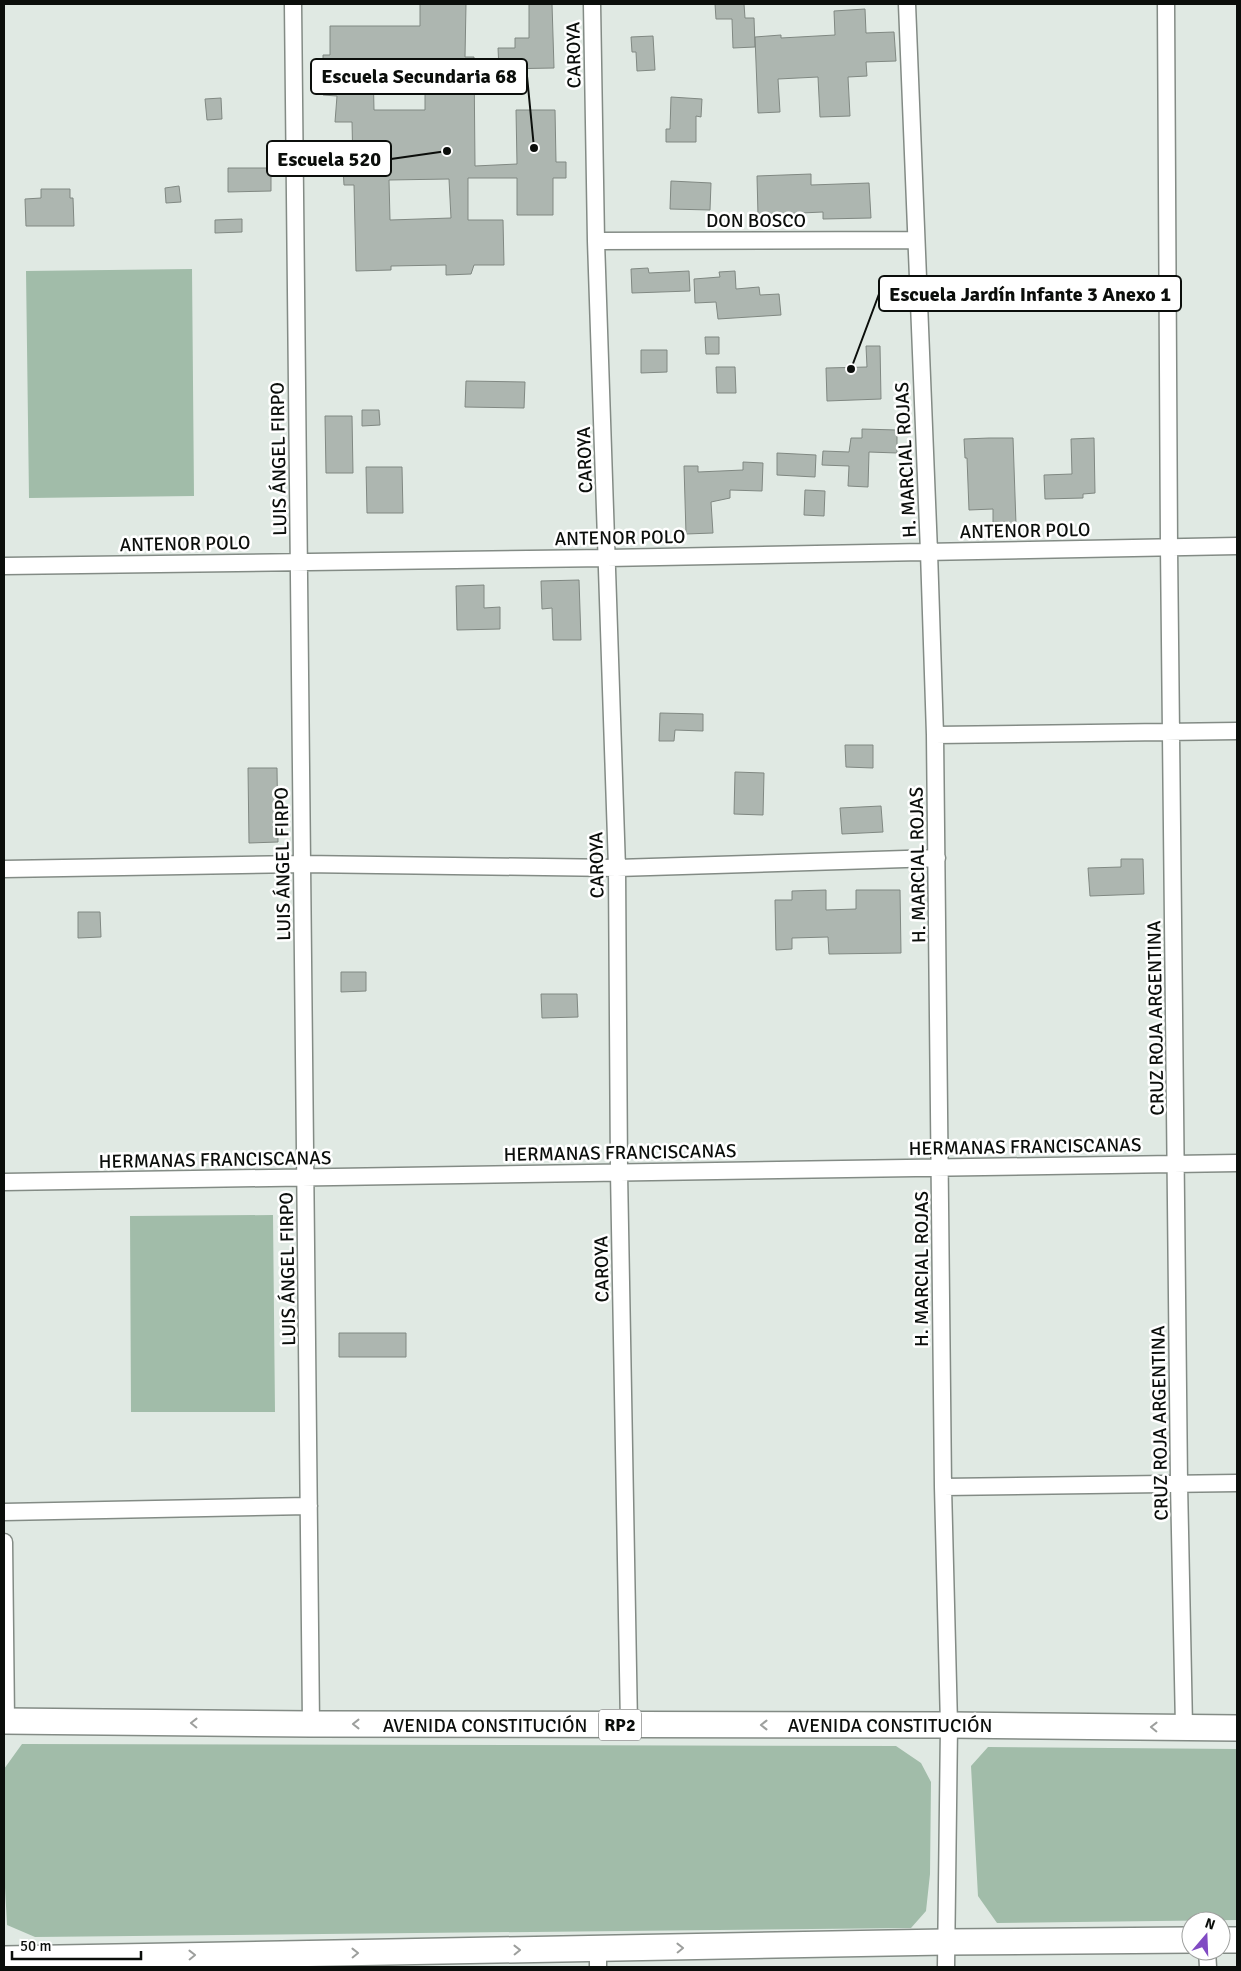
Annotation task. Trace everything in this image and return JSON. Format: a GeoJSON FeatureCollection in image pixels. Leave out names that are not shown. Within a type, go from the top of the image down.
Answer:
{"type":"FeatureCollection","features":[{"type":"Feature","properties":{"kind":"main road","name":"AVENIDA CONSTITUCIÓN"},"geometry":{"type":"LineString","coordinates":[[5,1721],[1237,1728]]}},
{"type":"Feature","properties":{"kind":"main road"},"geometry":{"type":"LineString","coordinates":[[4,1959],[598,1958],[945,1942],[1181,1940]]}},
{"type":"Feature","properties":{"kind":"street","name":"LUIS ÁNGEL FIRPO"},"geometry":{"type":"LineString","coordinates":[[293,4],[311,1724]]}},
{"type":"Feature","properties":{"kind":"street","name":"CAROYA"},"geometry":{"type":"LineString","coordinates":[[592,4],[596,241],[616,868],[619,1172],[629,1725]]}},
{"type":"Feature","properties":{"kind":"street","name":"H. MARCIAL ROJAS"},"geometry":{"type":"LineString","coordinates":[[907,4],[930,552],[935,735],[943,1487],[948,1725],[945,1942]]}},
{"type":"Feature","properties":{"kind":"street","name":"CRUZ ROJA ARGENTINA"},"geometry":{"type":"LineString","coordinates":[[1166,4],[1169,547],[1179,1483],[1184,1728]]}},
{"type":"Feature","properties":{"kind":"street","name":"DON BOSCO"},"geometry":{"type":"LineString","coordinates":[[596,241],[916,240]]}},
{"type":"Feature","properties":{"kind":"street","name":"ANTENOR POLO"},"geometry":{"type":"LineString","coordinates":[[4,566],[607,558],[1237,546]]}},
{"type":"Feature","properties":{"kind":"street"},"geometry":{"type":"LineString","coordinates":[[935,735],[1171,731],[1237,732]]}},
{"type":"Feature","properties":{"kind":"street"},"geometry":{"type":"LineString","coordinates":[[4,869],[302,864],[616,868],[937,858]]}},
{"type":"Feature","properties":{"kind":"street","name":"HERMANAS FRANCISCANAS"},"geometry":{"type":"LineString","coordinates":[[4,1182],[1237,1163]]}},
{"type":"Feature","properties":{"kind":"street"},"geometry":{"type":"LineString","coordinates":[[943,1487],[1237,1483]]}},
{"type":"Feature","properties":{"kind":"street"},"geometry":{"type":"LineString","coordinates":[[4,1512],[309,1506]]}},
{"type":"Feature","properties":{"kind":"street"},"geometry":{"type":"LineString","coordinates":[[4,1542],[5,1721]]}},
{"type":"Feature","properties":{"kind":"street"},"geometry":{"type":"LineString","coordinates":[[945,1942],[946,1967]]}},
{"type":"Feature","properties":{"kind":"green space"},"geometry":{"type":"Polygon","coordinates":[[[192,269],[194,496],[29,498],[26,271],[192,269]]]}},
{"type":"Feature","properties":{"kind":"green space"},"geometry":{"type":"Polygon","coordinates":[[[273,1215],[275,1412],[131,1412],[130,1216],[273,1215]]]}},
{"type":"Feature","properties":{"kind":"green space"},"geometry":{"type":"Polygon","coordinates":[[[22,1744],[896,1746],[921,1763],[931,1782],[930,1874],[926,1911],[911,1928],[35,1937],[7,1925],[4,1869],[4,1769],[22,1744]]]}},
{"type":"Feature","properties":{"kind":"green space"},"geometry":{"type":"Polygon","coordinates":[[[988,1747],[1237,1749],[1237,1920],[1231,1920],[1231,1911],[1181,1911],[1181,1921],[997,1923],[978,1896],[971,1766],[988,1747]]]}},
{"type":"Feature","properties":{"kind":"building"},"geometry":{"type":"Polygon","coordinates":[[[420,4],[466,4],[465,57],[474,57],[475,166],[517,164],[516,110],[555,110],[556,162],[566,162],[566,178],[553,178],[553,215],[517,215],[517,178],[468,178],[468,220],[503,220],[504,265],[474,265],[471,274],[446,275],[446,265],[391,266],[391,270],[356,271],[354,185],[344,185],[343,168],[353,167],[352,122],[335,122],[337,96],[323,95],[323,55],[330,55],[330,26],[420,26],[420,4]],[[373,65],[374,110],[425,110],[425,66],[373,65]],[[449,179],[389,180],[390,220],[451,218],[449,179]]]}},
{"type":"Feature","properties":{"kind":"building"},"geometry":{"type":"Polygon","coordinates":[[[529,4],[552,4],[554,68],[499,69],[498,48],[515,48],[515,38],[529,38],[529,4]]]}},
{"type":"Feature","properties":{"kind":"building"},"geometry":{"type":"Polygon","coordinates":[[[715,4],[744,4],[745,18],[754,18],[755,47],[733,48],[732,19],[716,19],[715,4]]]}},
{"type":"Feature","properties":{"kind":"building"},"geometry":{"type":"Polygon","coordinates":[[[865,9],[866,33],[894,32],[896,61],[866,62],[867,76],[848,77],[850,116],[820,117],[818,77],[778,79],[780,112],[758,113],[755,37],[781,35],[781,38],[835,35],[834,11],[865,9]]]}},
{"type":"Feature","properties":{"kind":"building"},"geometry":{"type":"Polygon","coordinates":[[[653,36],[655,70],[637,71],[636,52],[632,52],[631,37],[653,36]]]}},
{"type":"Feature","properties":{"kind":"building"},"geometry":{"type":"Polygon","coordinates":[[[671,97],[702,99],[701,117],[696,116],[696,142],[666,142],[666,129],[670,129],[671,97]]]}},
{"type":"Feature","properties":{"kind":"building"},"geometry":{"type":"Polygon","coordinates":[[[221,98],[222,119],[207,120],[205,99],[221,98]]]}},
{"type":"Feature","properties":{"kind":"building"},"geometry":{"type":"Polygon","coordinates":[[[228,168],[271,168],[271,191],[228,192],[228,168]]]}},
{"type":"Feature","properties":{"kind":"building"},"geometry":{"type":"Polygon","coordinates":[[[811,174],[811,185],[869,183],[871,218],[823,219],[823,212],[758,215],[757,176],[811,174]]]}},
{"type":"Feature","properties":{"kind":"building"},"geometry":{"type":"Polygon","coordinates":[[[671,181],[711,183],[710,210],[670,209],[671,181]]]}},
{"type":"Feature","properties":{"kind":"building"},"geometry":{"type":"Polygon","coordinates":[[[179,186],[181,202],[166,203],[165,188],[179,186]]]}},
{"type":"Feature","properties":{"kind":"building"},"geometry":{"type":"Polygon","coordinates":[[[41,189],[70,189],[70,198],[73,198],[74,226],[26,226],[25,199],[41,198],[41,189]]]}},
{"type":"Feature","properties":{"kind":"building"},"geometry":{"type":"Polygon","coordinates":[[[242,219],[242,232],[215,233],[215,220],[242,219]]]}},
{"type":"Feature","properties":{"kind":"building"},"geometry":{"type":"Polygon","coordinates":[[[648,268],[649,273],[689,271],[690,291],[632,293],[631,269],[648,268]]]}},
{"type":"Feature","properties":{"kind":"building"},"geometry":{"type":"Polygon","coordinates":[[[735,271],[736,289],[759,287],[760,295],[779,294],[781,315],[718,319],[716,302],[695,303],[694,279],[720,277],[719,272],[735,271]]]}},
{"type":"Feature","properties":{"kind":"building"},"geometry":{"type":"Polygon","coordinates":[[[705,337],[719,337],[719,354],[706,354],[705,337]]]}},
{"type":"Feature","properties":{"kind":"building"},"geometry":{"type":"Polygon","coordinates":[[[866,346],[880,346],[881,399],[827,401],[826,368],[867,367],[866,346]]]}},
{"type":"Feature","properties":{"kind":"building"},"geometry":{"type":"Polygon","coordinates":[[[641,350],[667,350],[667,372],[641,373],[641,350]]]}},
{"type":"Feature","properties":{"kind":"building"},"geometry":{"type":"Polygon","coordinates":[[[716,367],[735,367],[736,393],[717,393],[716,367]]]}},
{"type":"Feature","properties":{"kind":"building"},"geometry":{"type":"Polygon","coordinates":[[[466,381],[525,382],[524,408],[465,407],[466,381]]]}},
{"type":"Feature","properties":{"kind":"building"},"geometry":{"type":"Polygon","coordinates":[[[362,410],[379,410],[380,425],[362,426],[362,410]]]}},
{"type":"Feature","properties":{"kind":"building"},"geometry":{"type":"Polygon","coordinates":[[[325,416],[352,416],[353,473],[326,473],[325,416]]]}},
{"type":"Feature","properties":{"kind":"building"},"geometry":{"type":"Polygon","coordinates":[[[862,429],[897,430],[897,453],[869,452],[868,487],[848,486],[849,466],[822,465],[823,451],[849,452],[851,438],[862,438],[862,429]]]}},
{"type":"Feature","properties":{"kind":"building"},"geometry":{"type":"Polygon","coordinates":[[[1013,438],[1016,524],[993,525],[993,509],[969,510],[967,458],[965,458],[964,439],[1013,438]]]}},
{"type":"Feature","properties":{"kind":"building"},"geometry":{"type":"Polygon","coordinates":[[[1094,438],[1095,493],[1083,494],[1083,498],[1045,499],[1044,475],[1072,474],[1071,439],[1094,438]]]}},
{"type":"Feature","properties":{"kind":"building"},"geometry":{"type":"Polygon","coordinates":[[[777,453],[816,455],[815,477],[777,475],[777,453]]]}},
{"type":"Feature","properties":{"kind":"building"},"geometry":{"type":"Polygon","coordinates":[[[743,462],[763,463],[762,491],[730,490],[730,498],[711,502],[713,533],[686,534],[684,466],[698,466],[698,472],[743,470],[743,462]]]}},
{"type":"Feature","properties":{"kind":"building"},"geometry":{"type":"Polygon","coordinates":[[[366,467],[402,467],[403,513],[367,513],[366,467]]]}},
{"type":"Feature","properties":{"kind":"building"},"geometry":{"type":"Polygon","coordinates":[[[805,490],[825,491],[824,516],[804,515],[805,490]]]}},
{"type":"Feature","properties":{"kind":"building"},"geometry":{"type":"Polygon","coordinates":[[[579,580],[581,640],[553,640],[552,608],[542,609],[541,581],[579,580]]]}},
{"type":"Feature","properties":{"kind":"building"},"geometry":{"type":"Polygon","coordinates":[[[484,585],[484,608],[500,607],[500,629],[457,630],[456,586],[484,585]]]}},
{"type":"Feature","properties":{"kind":"building"},"geometry":{"type":"Polygon","coordinates":[[[660,713],[703,714],[703,731],[675,730],[674,741],[659,741],[660,713]]]}},
{"type":"Feature","properties":{"kind":"building"},"geometry":{"type":"Polygon","coordinates":[[[845,745],[873,745],[873,768],[846,767],[845,745]]]}},
{"type":"Feature","properties":{"kind":"building"},"geometry":{"type":"Polygon","coordinates":[[[248,768],[277,768],[278,842],[249,843],[248,768]]]}},
{"type":"Feature","properties":{"kind":"building"},"geometry":{"type":"Polygon","coordinates":[[[735,772],[764,773],[763,815],[734,814],[735,772]]]}},
{"type":"Feature","properties":{"kind":"building"},"geometry":{"type":"Polygon","coordinates":[[[881,806],[883,832],[842,834],[840,808],[881,806]]]}},
{"type":"Feature","properties":{"kind":"building"},"geometry":{"type":"Polygon","coordinates":[[[1121,859],[1143,859],[1144,894],[1090,896],[1088,868],[1121,867],[1121,859]]]}},
{"type":"Feature","properties":{"kind":"building"},"geometry":{"type":"Polygon","coordinates":[[[826,890],[826,910],[856,909],[856,890],[900,890],[901,953],[829,954],[828,937],[792,938],[792,949],[776,950],[775,900],[792,900],[792,891],[826,890]]]}},
{"type":"Feature","properties":{"kind":"building"},"geometry":{"type":"Polygon","coordinates":[[[78,912],[100,912],[101,937],[78,938],[78,912]]]}},
{"type":"Feature","properties":{"kind":"building"},"geometry":{"type":"Polygon","coordinates":[[[341,972],[366,972],[366,991],[341,992],[341,972]]]}},
{"type":"Feature","properties":{"kind":"building"},"geometry":{"type":"Polygon","coordinates":[[[541,994],[577,994],[578,1017],[542,1018],[541,994]]]}},
{"type":"Feature","properties":{"kind":"building"},"geometry":{"type":"Polygon","coordinates":[[[339,1333],[406,1333],[406,1357],[339,1357],[339,1333]]]}},
{"type":"Feature","properties":{"kind":"place","name":"Escuela Secundaria 68"},"geometry":{"type":"Point","coordinates":[534,148]}},
{"type":"Feature","properties":{"kind":"place","name":"Escuela 520"},"geometry":{"type":"Point","coordinates":[447,151]}},
{"type":"Feature","properties":{"kind":"place","name":"Escuela Jardín Infante 3 Anexo 1"},"geometry":{"type":"Point","coordinates":[851,369]}}]}
